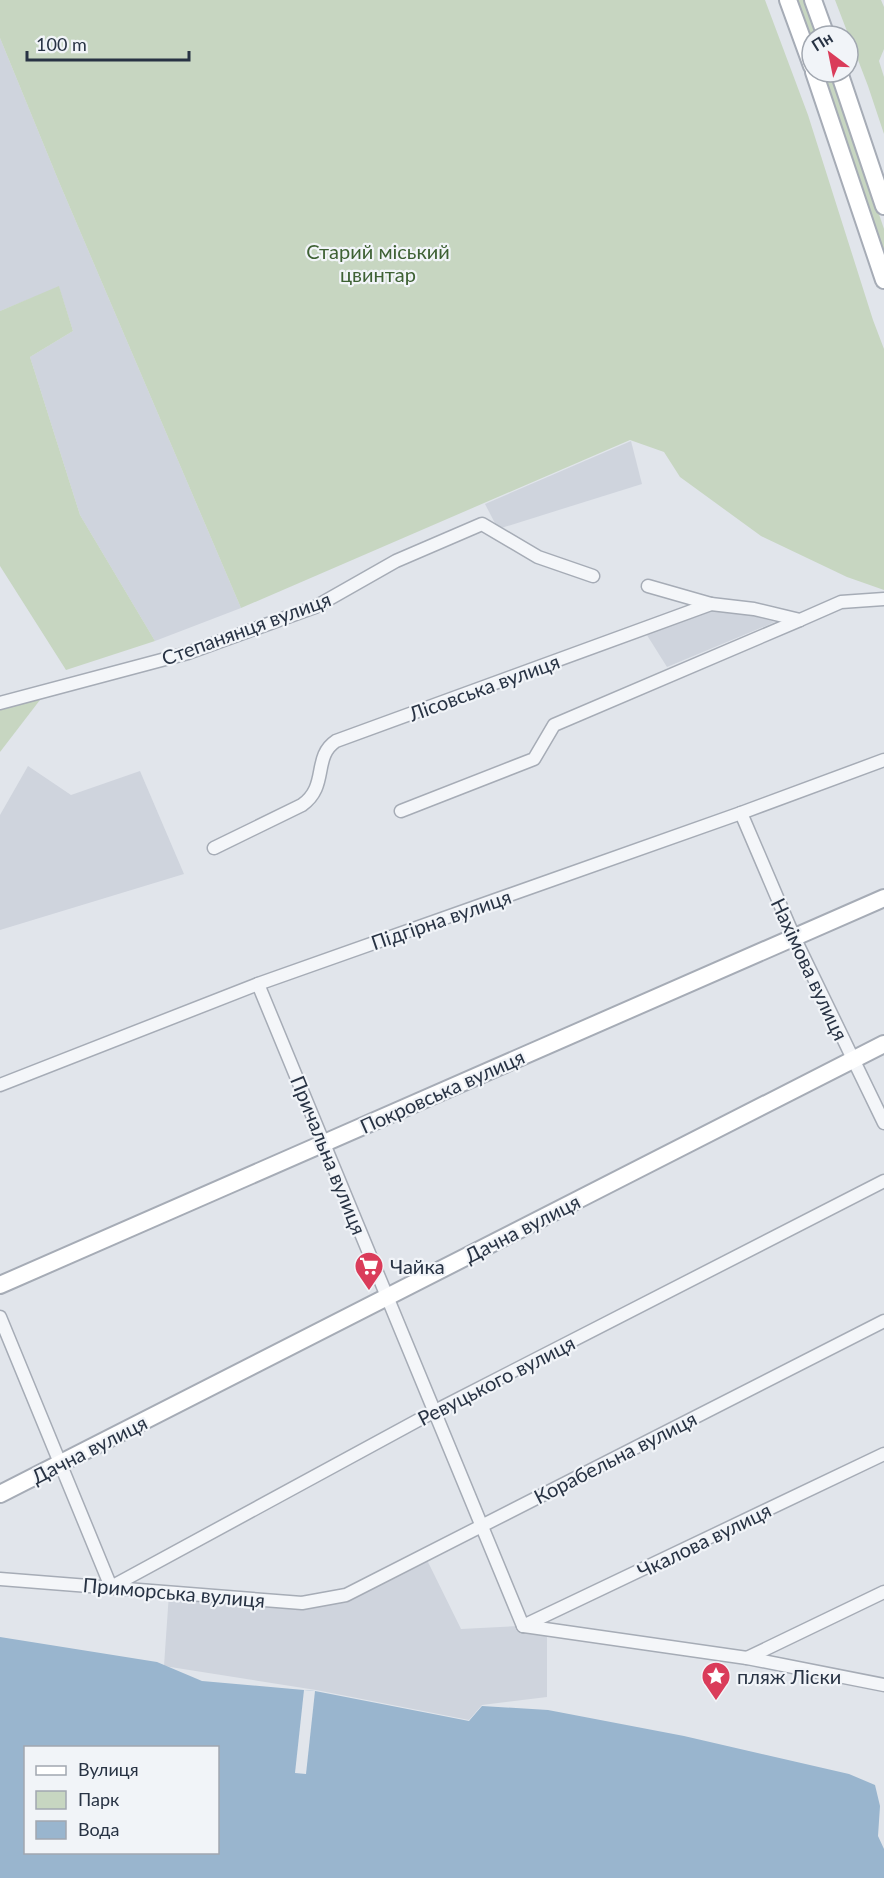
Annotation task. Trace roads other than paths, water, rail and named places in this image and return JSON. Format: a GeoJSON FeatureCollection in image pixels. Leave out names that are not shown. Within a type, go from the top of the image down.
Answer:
{"type":"FeatureCollection","features":[{"type":"Feature","properties":{"kind":"street"},"geometry":{"type":"LineString","coordinates":[[788,0],[800,33]]}},
{"type":"Feature","properties":{"kind":"street"},"geometry":{"type":"LineString","coordinates":[[813,0],[822,24]]}},
{"type":"Feature","properties":{"kind":"street"},"geometry":{"type":"LineString","coordinates":[[818,84],[884,280]]}},
{"type":"Feature","properties":{"kind":"street"},"geometry":{"type":"LineString","coordinates":[[843,84],[884,206]]}},
{"type":"Feature","properties":{"kind":"street","name":"Степанянця вулиця"},"geometry":{"type":"LineString","coordinates":[[0,704],[188,653],[315,607],[396,561],[482,524],[538,557],[593,576]]}},
{"type":"Feature","properties":{"kind":"street"},"geometry":{"type":"LineString","coordinates":[[648,586],[711,604]]}},
{"type":"Feature","properties":{"kind":"street"},"geometry":{"type":"LineString","coordinates":[[401,812],[534,759],[554,725],[841,602],[884,599]]}},
{"type":"Feature","properties":{"kind":"street","name":"Лісовська вулиця"},"geometry":{"type":"LineString","coordinates":[[214,848],[312,798],[318,788],[324,753],[336,741],[711,604],[754,609],[800,620]]}},
{"type":"Feature","properties":{"kind":"street","name":"Підгірна вулиця"},"geometry":{"type":"LineString","coordinates":[[0,1085],[258,984],[884,760]]}},
{"type":"Feature","properties":{"kind":"street","name":"Нахімова вулиця"},"geometry":{"type":"LineString","coordinates":[[741,813],[794,937],[884,1123]]}},
{"type":"Feature","properties":{"kind":"street","name":"Покровська вулиця"},"geometry":{"type":"LineString","coordinates":[[0,1285],[884,898]]}},
{"type":"Feature","properties":{"kind":"street","name":"Причальна вулиця"},"geometry":{"type":"LineString","coordinates":[[258,984],[523,1626]]}},
{"type":"Feature","properties":{"kind":"street","name":"Дачна вулиця"},"geometry":{"type":"LineString","coordinates":[[0,1494],[884,1044]]}},
{"type":"Feature","properties":{"kind":"street","name":"Ревуцького вулиця"},"geometry":{"type":"LineString","coordinates":[[111,1587],[435,1411],[884,1181]]}},
{"type":"Feature","properties":{"kind":"street"},"geometry":{"type":"LineString","coordinates":[[0,1317],[111,1587]]}},
{"type":"Feature","properties":{"kind":"street","name":"Корабельна вулиця"},"geometry":{"type":"LineString","coordinates":[[346,1595],[884,1321]]}},
{"type":"Feature","properties":{"kind":"street","name":"Чкалова вулиця"},"geometry":{"type":"LineString","coordinates":[[523,1626],[884,1454]]}},
{"type":"Feature","properties":{"kind":"street","name":"Приморська вулиця"},"geometry":{"type":"LineString","coordinates":[[0,1579],[302,1603],[346,1595]]}},
{"type":"Feature","properties":{"kind":"street"},"geometry":{"type":"LineString","coordinates":[[747,1658],[884,1592]]}},
{"type":"Feature","properties":{"kind":"street"},"geometry":{"type":"LineString","coordinates":[[523,1626],[747,1658],[884,1685]]}},
{"type":"Feature","properties":{"kind":"water"},"geometry":{"type":"Polygon","coordinates":[[[0,1637],[157,1662],[202,1681],[315,1691],[469,1721],[482,1706],[548,1710],[684,1736],[849,1774],[875,1785],[880,1806],[878,1836],[884,1849],[884,1878],[0,1878],[0,1637]]]}},
{"type":"Feature","properties":{"kind":"place","name":"Чайка"},"geometry":{"type":"Point","coordinates":[369,1292]}},
{"type":"Feature","properties":{"kind":"place","name":"пляж Ліски"},"geometry":{"type":"Point","coordinates":[716,1702]}},
{"type":"Feature","properties":{"kind":"park label","name":"Старий міський цвинтар"},"geometry":{"type":"Point","coordinates":[378,262]}}]}
